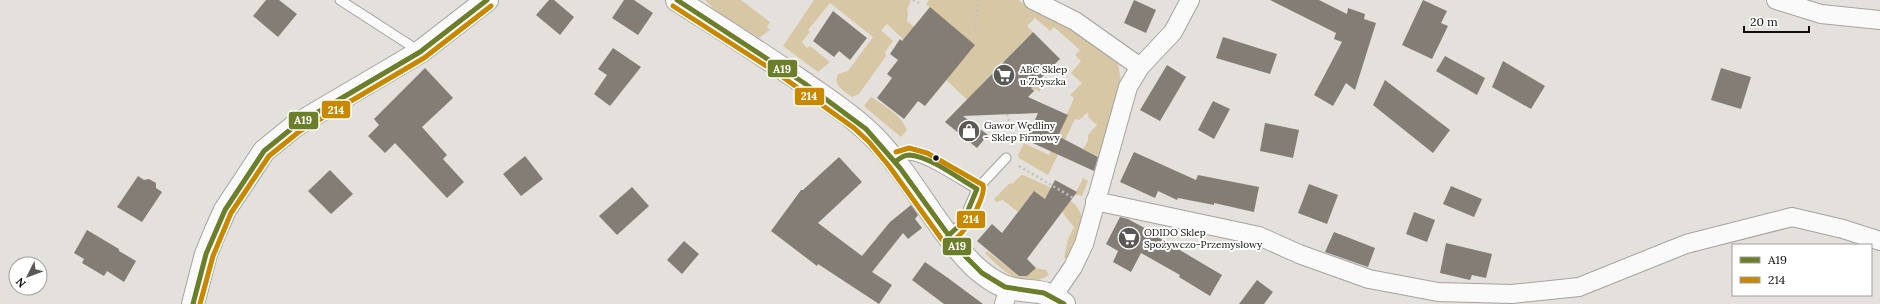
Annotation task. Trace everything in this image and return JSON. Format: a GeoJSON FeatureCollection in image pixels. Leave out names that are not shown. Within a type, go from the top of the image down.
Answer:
{"type":"FeatureCollection","features":[{"type":"Feature","properties":{"kind":"street"},"geometry":{"type":"LineString","coordinates":[[193,304],[206,254],[225,210],[264,151],[296,125],[420,52],[487,0]]}},
{"type":"Feature","properties":{"kind":"street"},"geometry":{"type":"LineString","coordinates":[[677,0],[781,67],[835,105],[874,137],[895,162],[948,236],[974,266],[997,283],[1007,296],[1034,290],[1059,300],[1084,244],[1087,201],[1128,88],[1140,67],[1173,32],[1190,0]]}},
{"type":"Feature","properties":{"kind":"street"},"geometry":{"type":"LineString","coordinates":[[1033,0],[1074,21],[1140,67]]}},
{"type":"Feature","properties":{"kind":"street"},"geometry":{"type":"LineString","coordinates":[[1776,0],[1821,14],[1880,20]]}},
{"type":"Feature","properties":{"kind":"street"},"geometry":{"type":"LineString","coordinates":[[1087,201],[1259,236],[1299,254],[1370,279],[1438,292],[1512,294],[1579,287],[1686,244],[1792,217],[1843,229],[1880,241]]}},
{"type":"Feature","properties":{"kind":"lane"},"geometry":{"type":"LineString","coordinates":[[340,0],[420,52]]}},
{"type":"Feature","properties":{"kind":"lane"},"geometry":{"type":"LineString","coordinates":[[895,162],[901,156],[909,155],[919,158],[977,189]]}},
{"type":"Feature","properties":{"kind":"lane"},"geometry":{"type":"LineString","coordinates":[[948,236],[963,222],[977,189],[1006,158]]}},
{"type":"Feature","properties":{"kind":"path"},"geometry":{"type":"LineString","coordinates":[[913,0],[919,3]]}},
{"type":"Feature","properties":{"kind":"path"},"geometry":{"type":"LineString","coordinates":[[975,31],[978,0]]}},
{"type":"Feature","properties":{"kind":"path"},"geometry":{"type":"LineString","coordinates":[[1007,114],[1012,131],[1013,144]]}},
{"type":"Feature","properties":{"kind":"path"},"geometry":{"type":"LineString","coordinates":[[1026,170],[1087,201]]}},
{"type":"Feature","properties":{"kind":"shaded area"},"geometry":{"type":"Polygon","coordinates":[[[705,0],[741,0],[770,22],[767,27],[770,30],[759,38],[716,11],[705,0]]]}},
{"type":"Feature","properties":{"kind":"shaded area"},"geometry":{"type":"Polygon","coordinates":[[[814,0],[909,0],[911,1],[907,9],[907,21],[959,64],[975,45],[926,4],[929,0],[1018,0],[1031,8],[1054,16],[1118,62],[1121,82],[1100,157],[1083,149],[1088,141],[1088,135],[1097,125],[1088,117],[1089,114],[1087,113],[1079,120],[1075,119],[1048,175],[1019,158],[1018,155],[1024,143],[1049,155],[1074,98],[1070,95],[1082,83],[1071,73],[1081,61],[1075,55],[1080,50],[1054,27],[1050,31],[1035,18],[1027,26],[1033,32],[1010,55],[1040,84],[1041,89],[1039,92],[1036,89],[1034,91],[1003,61],[977,89],[978,110],[887,24],[881,30],[893,41],[885,52],[886,56],[859,94],[852,97],[838,85],[838,74],[848,71],[873,37],[830,3],[808,30],[810,32],[802,42],[807,48],[810,46],[830,62],[818,72],[783,46],[814,0]]]}},
{"type":"Feature","properties":{"kind":"shaded area"},"geometry":{"type":"Polygon","coordinates":[[[871,97],[892,111],[905,125],[907,130],[901,137],[864,106],[871,97]]]}},
{"type":"Feature","properties":{"kind":"shaded area"},"geometry":{"type":"Polygon","coordinates":[[[1023,175],[1059,192],[1068,198],[1080,212],[1082,220],[1080,230],[1069,259],[1064,258],[1068,239],[1074,227],[1062,212],[1034,191],[1018,212],[1003,200],[996,202],[994,199],[1010,183],[1012,184],[1023,175]]]}},
{"type":"Feature","properties":{"kind":"shaded area"},"geometry":{"type":"Polygon","coordinates":[[[1083,178],[1088,181],[1082,196],[1068,193],[1076,192],[1083,178]]]}},
{"type":"Feature","properties":{"kind":"shaded area"},"geometry":{"type":"Polygon","coordinates":[[[987,251],[1019,276],[1027,276],[1035,268],[1046,270],[1049,275],[1031,281],[1014,277],[992,260],[985,253],[987,251]]]}},
{"type":"Feature","properties":{"kind":"building"},"geometry":{"type":"Polygon","coordinates":[[[266,0],[279,0],[297,14],[278,37],[253,16],[266,0]]]}},
{"type":"Feature","properties":{"kind":"building"},"geometry":{"type":"Polygon","coordinates":[[[549,0],[554,0],[574,17],[560,35],[536,15],[549,0]]]}},
{"type":"Feature","properties":{"kind":"building"},"geometry":{"type":"Polygon","coordinates":[[[624,0],[634,0],[653,13],[638,35],[612,18],[624,0]]]}},
{"type":"Feature","properties":{"kind":"building"},"geometry":{"type":"Polygon","coordinates":[[[1134,0],[1156,10],[1146,33],[1124,23],[1134,0]]]}},
{"type":"Feature","properties":{"kind":"building"},"geometry":{"type":"Polygon","coordinates":[[[1270,0],[1319,0],[1347,14],[1348,8],[1365,14],[1364,19],[1376,23],[1355,90],[1346,83],[1333,106],[1314,95],[1342,42],[1334,39],[1336,33],[1270,0]]]}},
{"type":"Feature","properties":{"kind":"building"},"geometry":{"type":"Polygon","coordinates":[[[1423,0],[1447,11],[1441,23],[1448,26],[1432,59],[1402,45],[1423,0]]]}},
{"type":"Feature","properties":{"kind":"building"},"geometry":{"type":"Polygon","coordinates":[[[930,7],[975,45],[925,106],[918,101],[904,119],[877,98],[892,78],[887,74],[898,60],[890,54],[900,39],[902,41],[930,7]]]}},
{"type":"Feature","properties":{"kind":"building"},"geometry":{"type":"Polygon","coordinates":[[[833,11],[867,38],[850,60],[839,51],[834,57],[813,41],[833,11]]]}},
{"type":"Feature","properties":{"kind":"building"},"geometry":{"type":"Polygon","coordinates":[[[1033,32],[1060,59],[1031,88],[1034,91],[1028,97],[1068,115],[1058,136],[1098,157],[1094,171],[1026,140],[1038,113],[963,116],[988,135],[977,148],[945,122],[1033,32]]]}},
{"type":"Feature","properties":{"kind":"building"},"geometry":{"type":"Polygon","coordinates":[[[1223,37],[1277,54],[1270,74],[1216,58],[1223,37]]]}},
{"type":"Feature","properties":{"kind":"building"},"geometry":{"type":"Polygon","coordinates":[[[613,48],[641,67],[610,106],[594,94],[607,75],[598,69],[613,48]]]}},
{"type":"Feature","properties":{"kind":"building"},"geometry":{"type":"Polygon","coordinates":[[[1445,56],[1485,78],[1477,95],[1436,71],[1445,56]]]}},
{"type":"Feature","properties":{"kind":"building"},"geometry":{"type":"Polygon","coordinates":[[[1503,61],[1545,86],[1531,109],[1492,87],[1503,61]]]}},
{"type":"Feature","properties":{"kind":"building"},"geometry":{"type":"Polygon","coordinates":[[[1167,65],[1186,77],[1160,121],[1140,110],[1167,65]]]}},
{"type":"Feature","properties":{"kind":"building"},"geometry":{"type":"Polygon","coordinates":[[[425,68],[453,98],[422,127],[447,155],[443,159],[464,182],[447,198],[395,143],[385,153],[368,136],[379,125],[374,119],[425,68]]]}},
{"type":"Feature","properties":{"kind":"building"},"geometry":{"type":"Polygon","coordinates":[[[1721,68],[1751,77],[1741,109],[1711,100],[1721,68]]]}},
{"type":"Feature","properties":{"kind":"building"},"geometry":{"type":"Polygon","coordinates":[[[1385,80],[1450,130],[1433,153],[1373,105],[1385,80]]]}},
{"type":"Feature","properties":{"kind":"building"},"geometry":{"type":"Polygon","coordinates":[[[1213,101],[1230,109],[1214,139],[1198,130],[1213,101]]]}},
{"type":"Feature","properties":{"kind":"building"},"geometry":{"type":"Polygon","coordinates":[[[1265,123],[1299,130],[1293,158],[1260,151],[1265,123]]]}},
{"type":"Feature","properties":{"kind":"building"},"geometry":{"type":"Polygon","coordinates":[[[1134,152],[1196,180],[1198,175],[1259,187],[1254,212],[1214,203],[1214,205],[1178,198],[1177,200],[1158,191],[1155,198],[1120,182],[1134,152]]]}},
{"type":"Feature","properties":{"kind":"building"},"geometry":{"type":"Polygon","coordinates":[[[525,156],[543,179],[521,196],[503,174],[525,156]]]}},
{"type":"Feature","properties":{"kind":"building"},"geometry":{"type":"Polygon","coordinates":[[[839,157],[862,182],[818,223],[862,256],[890,222],[911,205],[918,215],[915,219],[922,228],[908,239],[903,233],[872,272],[892,285],[879,304],[818,264],[817,266],[771,231],[801,190],[803,190],[839,157]]]}},
{"type":"Feature","properties":{"kind":"building"},"geometry":{"type":"Polygon","coordinates":[[[330,170],[353,194],[331,214],[308,191],[330,170]]]}},
{"type":"Feature","properties":{"kind":"building"},"geometry":{"type":"Polygon","coordinates":[[[138,176],[144,180],[149,179],[156,183],[156,188],[162,192],[142,222],[117,207],[138,176]]]}},
{"type":"Feature","properties":{"kind":"building"},"geometry":{"type":"Polygon","coordinates":[[[1055,180],[1077,192],[1027,259],[1036,268],[1027,276],[1019,276],[977,241],[992,224],[1002,233],[1034,191],[1045,199],[1055,180]]]}},
{"type":"Feature","properties":{"kind":"building"},"geometry":{"type":"Polygon","coordinates":[[[1309,184],[1338,195],[1327,224],[1298,213],[1309,184]]]}},
{"type":"Feature","properties":{"kind":"building"},"geometry":{"type":"Polygon","coordinates":[[[1451,186],[1482,199],[1474,217],[1443,204],[1451,186]]]}},
{"type":"Feature","properties":{"kind":"building"},"geometry":{"type":"Polygon","coordinates":[[[632,187],[649,206],[617,235],[599,216],[632,187]]]}},
{"type":"Feature","properties":{"kind":"building"},"geometry":{"type":"Polygon","coordinates":[[[1414,212],[1435,220],[1427,242],[1406,234],[1414,212]]]}},
{"type":"Feature","properties":{"kind":"building"},"geometry":{"type":"Polygon","coordinates":[[[1120,217],[1128,219],[1152,232],[1151,233],[1222,275],[1210,296],[1179,277],[1180,275],[1141,253],[1131,272],[1113,262],[1118,251],[1106,244],[1120,217]]]}},
{"type":"Feature","properties":{"kind":"building"},"geometry":{"type":"Polygon","coordinates":[[[87,230],[136,261],[124,282],[107,271],[104,276],[82,263],[84,259],[74,253],[87,230]]]}},
{"type":"Feature","properties":{"kind":"building"},"geometry":{"type":"Polygon","coordinates":[[[1334,232],[1375,248],[1368,267],[1325,252],[1334,232]]]}},
{"type":"Feature","properties":{"kind":"building"},"geometry":{"type":"Polygon","coordinates":[[[684,241],[699,254],[682,274],[667,260],[684,241]]]}},
{"type":"Feature","properties":{"kind":"building"},"geometry":{"type":"Polygon","coordinates":[[[1446,243],[1492,254],[1486,278],[1472,275],[1470,280],[1440,273],[1446,243]]]}},
{"type":"Feature","properties":{"kind":"building"},"geometry":{"type":"Polygon","coordinates":[[[925,262],[983,304],[944,304],[912,280],[925,262]]]}},
{"type":"Feature","properties":{"kind":"building"},"geometry":{"type":"Polygon","coordinates":[[[1257,280],[1273,292],[1264,304],[1239,304],[1257,280]]]}},
{"type":"Feature","properties":{"kind":"transit line","name":"A19"},"geometry":{"type":"LineString","coordinates":[[193,304],[206,254],[225,210],[264,151],[296,125],[420,52],[487,0]]}},
{"type":"Feature","properties":{"kind":"transit line","name":"A19"},"geometry":{"type":"LineString","coordinates":[[677,0],[804,83],[866,129],[900,168],[960,251],[982,273],[1005,287],[1044,293],[1064,304]]}},
{"type":"Feature","properties":{"kind":"transit line","name":"214"},"geometry":{"type":"LineString","coordinates":[[200,304],[213,256],[231,213],[269,156],[300,131],[424,58],[491,6]]}},
{"type":"Feature","properties":{"kind":"transit line","name":"214"},"geometry":{"type":"LineString","coordinates":[[673,6],[777,73],[854,128],[869,142],[889,166],[943,241],[949,242],[956,238],[963,231],[976,211],[981,200],[983,185],[927,153],[909,148],[896,152]]}},
{"type":"Feature","properties":{"kind":"transit line","name":"A19"},"geometry":{"type":"LineString","coordinates":[[895,162],[901,157],[909,155],[917,156],[926,159],[977,189],[963,222],[948,236]]}},
{"type":"Feature","properties":{"kind":"place","name":"ABC Sklep u Zbyszka"},"geometry":{"type":"Point","coordinates":[1004,75]}},
{"type":"Feature","properties":{"kind":"place","name":"Gawor Wędliny - Sklep Firmowy"},"geometry":{"type":"Point","coordinates":[969,131]}},
{"type":"Feature","properties":{"kind":"place","name":"ODIDO Sklep Spożywczo-Przemysłowy"},"geometry":{"type":"Point","coordinates":[1129,238]}}]}
